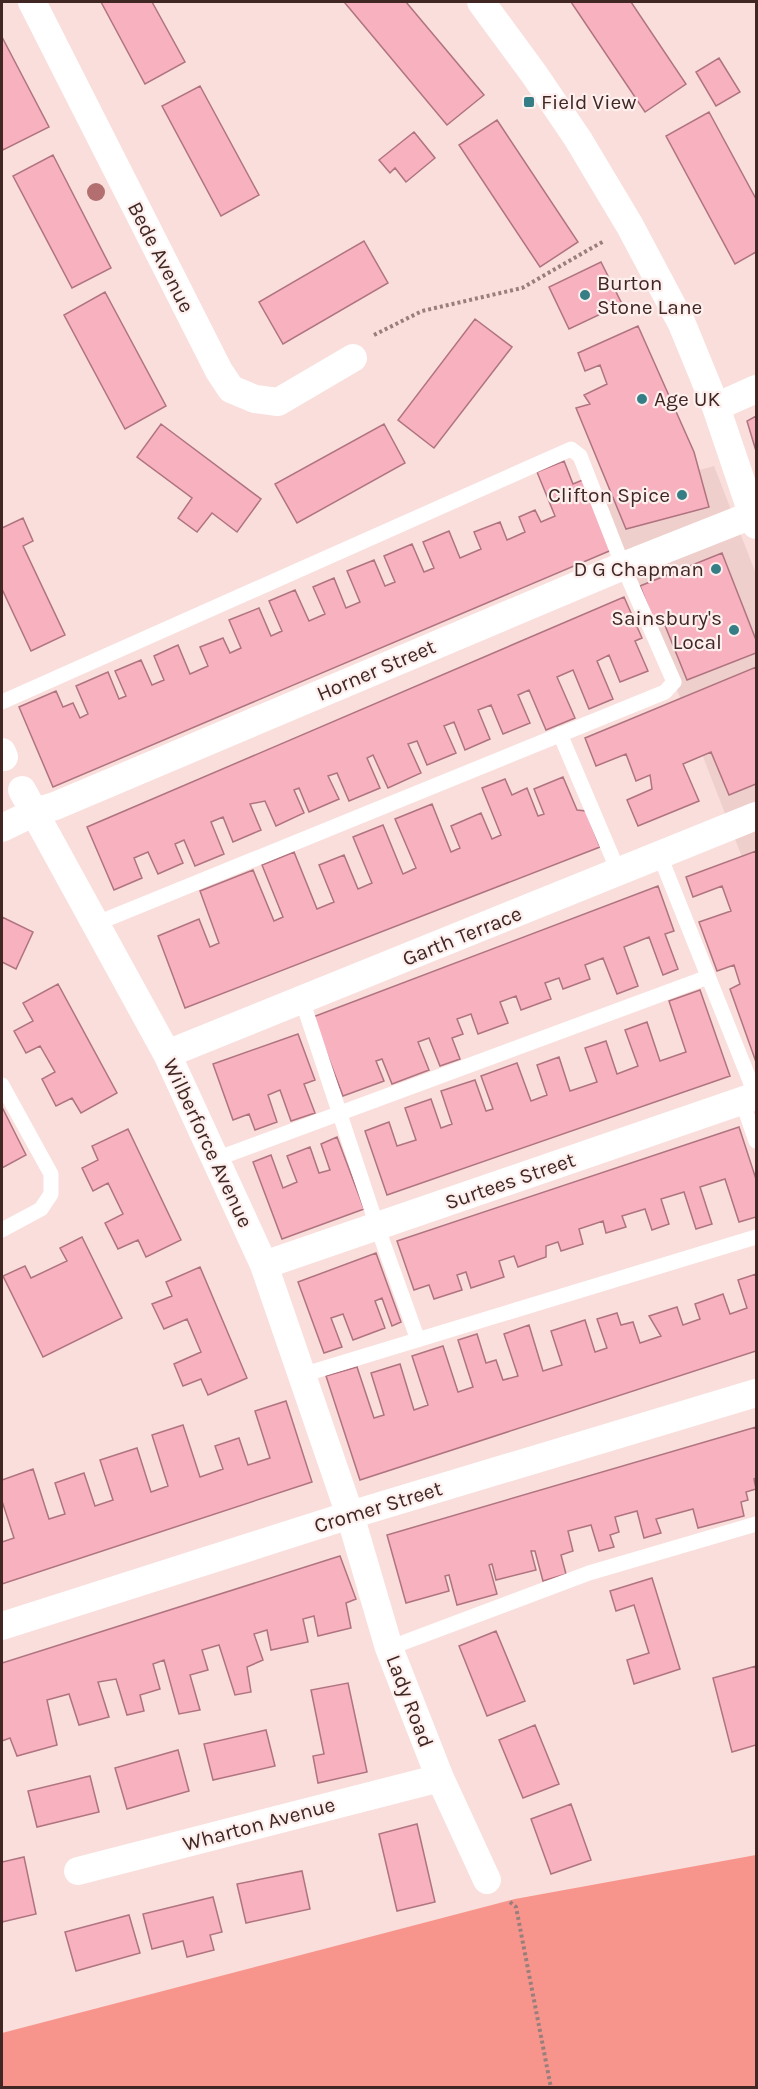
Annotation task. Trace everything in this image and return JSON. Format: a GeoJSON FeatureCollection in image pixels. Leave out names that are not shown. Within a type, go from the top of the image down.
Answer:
{"type":"FeatureCollection","features":[{"type":"Feature","properties":{"kind":"street","name":"Bede Avenue"},"geometry":{"type":"LineString","coordinates":[[32,2],[219,371],[231,389],[255,399],[278,402],[353,358]]}},
{"type":"Feature","properties":{"kind":"street"},"geometry":{"type":"LineString","coordinates":[[481,2],[578,139],[630,226],[682,324],[716,407],[754,520]]}},
{"type":"Feature","properties":{"kind":"street"},"geometry":{"type":"LineString","coordinates":[[716,407],[756,389]]}},
{"type":"Feature","properties":{"kind":"street","name":"Horner Street"},"geometry":{"type":"LineString","coordinates":[[2,828],[28,801],[55,806],[623,566],[754,520]]}},
{"type":"Feature","properties":{"kind":"street","name":"Wilberforce Avenue"},"geometry":{"type":"LineString","coordinates":[[28,801],[167,1054],[264,1265],[350,1515]]}},
{"type":"Feature","properties":{"kind":"street","name":"Garth Terrace"},"geometry":{"type":"LineString","coordinates":[[167,1054],[756,816]]}},
{"type":"Feature","properties":{"kind":"street","name":"Surtees Street"},"geometry":{"type":"LineString","coordinates":[[264,1265],[752,1098]]}},
{"type":"Feature","properties":{"kind":"street","name":"Cromer Street"},"geometry":{"type":"LineString","coordinates":[[2,1626],[350,1515],[756,1393]]}},
{"type":"Feature","properties":{"kind":"street","name":"Lady Road"},"geometry":{"type":"LineString","coordinates":[[350,1515],[389,1648],[440,1778],[487,1880]]}},
{"type":"Feature","properties":{"kind":"street","name":"Wharton Avenue"},"geometry":{"type":"LineString","coordinates":[[78,1871],[440,1778]]}},
{"type":"Feature","properties":{"kind":"lane"},"geometry":{"type":"LineString","coordinates":[[2,702],[571,449],[580,456],[623,566],[674,682],[665,692],[95,924]]}},
{"type":"Feature","properties":{"kind":"lane"},"geometry":{"type":"LineString","coordinates":[[560,734],[618,873]]}},
{"type":"Feature","properties":{"kind":"lane"},"geometry":{"type":"LineString","coordinates":[[660,856],[708,977],[752,1098],[756,1141]]}},
{"type":"Feature","properties":{"kind":"lane"},"geometry":{"type":"LineString","coordinates":[[216,1159],[708,977]]}},
{"type":"Feature","properties":{"kind":"lane"},"geometry":{"type":"LineString","coordinates":[[302,1000],[377,1226],[418,1340]]}},
{"type":"Feature","properties":{"kind":"lane"},"geometry":{"type":"LineString","coordinates":[[2,1085],[51,1174],[51,1194],[41,1209],[2,1230]]}},
{"type":"Feature","properties":{"kind":"lane"},"geometry":{"type":"LineString","coordinates":[[302,1375],[756,1237]]}},
{"type":"Feature","properties":{"kind":"lane"},"geometry":{"type":"LineString","coordinates":[[389,1648],[589,1573],[756,1524]]}},
{"type":"Feature","properties":{"kind":"path"},"geometry":{"type":"LineString","coordinates":[[353,358],[375,334],[423,311],[522,288],[630,226]]}},
{"type":"Feature","properties":{"kind":"path"},"geometry":{"type":"LineString","coordinates":[[487,1880],[516,1907],[551,2088]]}},
{"type":"Feature","properties":{"kind":"shaded area"},"geometry":{"type":"Polygon","coordinates":[[[714,466],[756,574],[756,893],[602,497],[714,466]]]}},
{"type":"Feature","properties":{"kind":"shaded area"},"geometry":{"type":"Polygon","coordinates":[[[756,1855],[756,2087],[2,2087],[2,2033],[515,1899],[756,1855]]]}},
{"type":"Feature","properties":{"kind":"building"},"geometry":{"type":"Polygon","coordinates":[[[101,2],[152,2],[185,62],[145,84],[101,2]]]}},
{"type":"Feature","properties":{"kind":"building"},"geometry":{"type":"Polygon","coordinates":[[[346,2],[406,2],[484,95],[447,125],[346,2]]]}},
{"type":"Feature","properties":{"kind":"building"},"geometry":{"type":"Polygon","coordinates":[[[571,2],[631,2],[686,84],[645,112],[571,2]]]}},
{"type":"Feature","properties":{"kind":"building"},"geometry":{"type":"Polygon","coordinates":[[[2,37],[49,127],[3,150],[2,147],[2,37]]]}},
{"type":"Feature","properties":{"kind":"building"},"geometry":{"type":"Polygon","coordinates":[[[719,58],[740,92],[716,106],[696,72],[719,58]]]}},
{"type":"Feature","properties":{"kind":"building"},"geometry":{"type":"Polygon","coordinates":[[[200,86],[259,195],[221,216],[162,106],[200,86]]]}},
{"type":"Feature","properties":{"kind":"building"},"geometry":{"type":"Polygon","coordinates":[[[709,112],[756,199],[756,252],[735,264],[666,136],[709,112]]]}},
{"type":"Feature","properties":{"kind":"building"},"geometry":{"type":"Polygon","coordinates":[[[497,120],[578,242],[540,267],[459,145],[497,120]]]}},
{"type":"Feature","properties":{"kind":"building"},"geometry":{"type":"Polygon","coordinates":[[[414,132],[435,158],[406,182],[395,168],[390,173],[379,160],[414,132]]]}},
{"type":"Feature","properties":{"kind":"building"},"geometry":{"type":"Polygon","coordinates":[[[53,155],[111,268],[72,288],[13,176],[53,155]]]}},
{"type":"Feature","properties":{"kind":"building"},"geometry":{"type":"Polygon","coordinates":[[[364,241],[388,283],[283,344],[259,302],[364,241]]]}},
{"type":"Feature","properties":{"kind":"building","name":"Burton Stone Lane"},"geometry":{"type":"Polygon","coordinates":[[[601,262],[622,304],[569,329],[549,287],[601,262]]]}},
{"type":"Feature","properties":{"kind":"building"},"geometry":{"type":"Polygon","coordinates":[[[105,292],[166,406],[125,429],[64,315],[105,292]]]}},
{"type":"Feature","properties":{"kind":"building"},"geometry":{"type":"Polygon","coordinates":[[[475,319],[512,347],[434,448],[398,420],[475,319]]]}},
{"type":"Feature","properties":{"kind":"building"},"geometry":{"type":"Polygon","coordinates":[[[638,326],[694,452],[709,507],[626,529],[576,408],[590,404],[584,395],[607,384],[600,365],[585,371],[578,353],[638,326]]]}},
{"type":"Feature","properties":{"kind":"building"},"geometry":{"type":"Polygon","coordinates":[[[756,416],[756,451],[747,421],[756,416]]]}},
{"type":"Feature","properties":{"kind":"building"},"geometry":{"type":"Polygon","coordinates":[[[161,424],[261,499],[237,532],[212,513],[197,532],[178,518],[192,498],[137,457],[161,424]]]}},
{"type":"Feature","properties":{"kind":"building"},"geometry":{"type":"Polygon","coordinates":[[[384,424],[405,463],[297,523],[275,484],[384,424]]]}},
{"type":"Feature","properties":{"kind":"building"},"geometry":{"type":"Polygon","coordinates":[[[564,461],[573,484],[585,479],[614,549],[53,787],[19,707],[56,691],[63,707],[73,703],[80,718],[88,714],[76,686],[108,672],[119,699],[126,696],[115,671],[141,660],[152,685],[164,680],[154,656],[178,645],[190,674],[208,666],[200,647],[223,638],[230,653],[241,648],[229,620],[259,608],[271,636],[282,631],[269,601],[295,590],[309,621],[325,614],[313,587],[334,578],[346,608],[360,602],[347,571],[374,560],[385,586],[395,582],[384,556],[412,544],[424,572],[434,568],[423,542],[449,531],[460,558],[481,549],[474,532],[500,522],[507,540],[525,532],[519,517],[535,510],[541,522],[555,516],[537,472],[564,461]]]}},
{"type":"Feature","properties":{"kind":"building"},"geometry":{"type":"Polygon","coordinates":[[[23,518],[33,541],[23,546],[65,635],[31,651],[2,589],[2,528],[23,518]]]}},
{"type":"Feature","properties":{"kind":"building"},"geometry":{"type":"Polygon","coordinates":[[[722,553],[756,640],[756,653],[687,680],[662,618],[654,622],[640,586],[722,553]]]}},
{"type":"Feature","properties":{"kind":"building"},"geometry":{"type":"Polygon","coordinates":[[[624,597],[642,638],[635,641],[648,671],[620,682],[609,655],[597,661],[613,699],[589,709],[573,670],[557,677],[575,718],[546,730],[529,690],[518,695],[530,723],[503,734],[491,705],[478,710],[490,739],[465,750],[454,722],[444,726],[456,753],[427,765],[417,741],[408,744],[421,773],[388,788],[373,755],[367,758],[380,788],[349,801],[337,773],[328,776],[339,799],[309,812],[299,788],[294,790],[304,813],[276,826],[265,801],[250,804],[261,830],[233,842],[223,817],[211,822],[224,854],[195,866],[184,840],[175,844],[183,863],[158,874],[148,852],[134,858],[142,878],[114,890],[87,827],[624,597]]]}},
{"type":"Feature","properties":{"kind":"building"},"geometry":{"type":"Polygon","coordinates":[[[756,667],[756,784],[729,795],[711,752],[683,764],[699,801],[638,826],[627,800],[652,789],[650,775],[636,781],[626,754],[596,766],[585,738],[756,667]]]}},
{"type":"Feature","properties":{"kind":"building"},"geometry":{"type":"Polygon","coordinates":[[[563,777],[577,810],[586,811],[600,847],[185,1008],[158,936],[199,919],[210,947],[219,943],[200,891],[253,870],[274,921],[283,917],[262,865],[294,852],[317,909],[334,902],[319,865],[344,855],[358,889],[372,883],[353,837],[383,825],[403,874],[416,868],[395,819],[432,804],[451,852],[460,848],[451,826],[481,813],[492,839],[501,835],[482,788],[505,779],[512,795],[527,788],[538,816],[544,814],[534,789],[563,777]]]}},
{"type":"Feature","properties":{"kind":"building"},"geometry":{"type":"Polygon","coordinates":[[[756,851],[756,1062],[730,989],[740,984],[734,965],[717,971],[699,922],[731,911],[722,886],[693,897],[686,877],[756,851]]]}},
{"type":"Feature","properties":{"kind":"building"},"geometry":{"type":"Polygon","coordinates":[[[658,886],[674,931],[665,934],[678,969],[663,975],[649,937],[624,947],[638,986],[617,994],[603,958],[585,965],[590,979],[563,989],[559,978],[545,983],[551,999],[521,1010],[516,996],[500,1002],[508,1023],[478,1034],[471,1014],[457,1019],[463,1034],[452,1038],[460,1059],[440,1066],[429,1038],[418,1042],[429,1070],[392,1084],[382,1059],[376,1061],[384,1081],[343,1096],[313,1017],[658,886]]]}},
{"type":"Feature","properties":{"kind":"building"},"geometry":{"type":"Polygon","coordinates":[[[2,917],[33,932],[16,969],[2,962],[2,917]]]}},
{"type":"Feature","properties":{"kind":"building"},"geometry":{"type":"Polygon","coordinates":[[[58,984],[117,1093],[81,1113],[72,1098],[56,1106],[42,1079],[55,1072],[40,1046],[26,1053],[14,1031],[33,1021],[23,1003],[58,984]]]}},
{"type":"Feature","properties":{"kind":"building"},"geometry":{"type":"Polygon","coordinates":[[[700,990],[730,1076],[387,1195],[365,1131],[389,1122],[397,1146],[416,1140],[405,1108],[431,1099],[441,1128],[452,1124],[441,1091],[475,1080],[486,1111],[493,1109],[481,1076],[517,1063],[531,1101],[547,1095],[537,1065],[559,1057],[570,1091],[597,1082],[585,1048],[606,1041],[617,1074],[638,1066],[625,1030],[647,1022],[660,1061],[686,1052],[669,1001],[700,990]]]}},
{"type":"Feature","properties":{"kind":"building"},"geometry":{"type":"Polygon","coordinates":[[[298,1034],[315,1080],[304,1084],[315,1113],[291,1121],[280,1090],[268,1095],[277,1122],[255,1130],[249,1114],[233,1120],[213,1064],[298,1034]]]}},
{"type":"Feature","properties":{"kind":"building"},"geometry":{"type":"Polygon","coordinates":[[[2,1107],[26,1155],[2,1168],[2,1107]]]}},
{"type":"Feature","properties":{"kind":"building"},"geometry":{"type":"Polygon","coordinates":[[[739,1127],[756,1179],[756,1217],[739,1222],[725,1179],[700,1187],[712,1224],[696,1229],[684,1192],[661,1199],[669,1224],[652,1230],[645,1209],[622,1216],[626,1227],[606,1233],[603,1221],[579,1229],[583,1244],[561,1251],[558,1242],[546,1246],[546,1257],[518,1267],[514,1256],[499,1261],[504,1277],[471,1288],[466,1272],[457,1275],[462,1290],[434,1299],[429,1285],[414,1290],[397,1241],[739,1127]]]}},
{"type":"Feature","properties":{"kind":"building"},"geometry":{"type":"Polygon","coordinates":[[[128,1129],[181,1240],[146,1257],[138,1240],[118,1249],[105,1223],[123,1214],[108,1183],[93,1191],[82,1168],[98,1160],[92,1146],[128,1129]]]}},
{"type":"Feature","properties":{"kind":"building"},"geometry":{"type":"Polygon","coordinates":[[[337,1137],[364,1209],[282,1239],[253,1162],[271,1155],[283,1188],[297,1182],[287,1156],[310,1147],[319,1173],[330,1170],[321,1144],[337,1137]]]}},
{"type":"Feature","properties":{"kind":"building"},"geometry":{"type":"Polygon","coordinates":[[[82,1237],[122,1318],[43,1357],[3,1276],[25,1266],[31,1278],[67,1261],[60,1248],[82,1237]]]}},
{"type":"Feature","properties":{"kind":"building"},"geometry":{"type":"Polygon","coordinates":[[[376,1253],[401,1322],[392,1326],[382,1298],[375,1301],[385,1328],[353,1340],[343,1314],[331,1318],[342,1347],[324,1353],[298,1282],[376,1253]]]}},
{"type":"Feature","properties":{"kind":"building"},"geometry":{"type":"Polygon","coordinates":[[[200,1267],[247,1378],[208,1395],[201,1379],[183,1386],[174,1364],[201,1352],[187,1319],[164,1329],[152,1304],[172,1296],[166,1282],[200,1267]]]}},
{"type":"Feature","properties":{"kind":"building"},"geometry":{"type":"Polygon","coordinates":[[[756,1274],[756,1351],[360,1480],[326,1376],[357,1367],[374,1418],[384,1415],[371,1373],[400,1364],[414,1410],[428,1405],[412,1356],[443,1346],[458,1392],[473,1387],[458,1340],[477,1334],[486,1363],[496,1360],[503,1380],[518,1376],[504,1334],[529,1325],[543,1371],[562,1365],[551,1331],[585,1320],[595,1352],[607,1348],[597,1319],[617,1313],[621,1325],[633,1322],[640,1343],[661,1336],[649,1316],[677,1307],[683,1325],[700,1319],[695,1304],[723,1294],[730,1314],[747,1308],[738,1280],[756,1274]]]}},
{"type":"Feature","properties":{"kind":"building"},"geometry":{"type":"Polygon","coordinates":[[[286,1401],[312,1482],[2,1584],[2,1542],[14,1538],[2,1501],[2,1480],[33,1469],[49,1519],[65,1514],[55,1483],[84,1473],[95,1506],[113,1500],[100,1460],[137,1448],[151,1492],[168,1486],[152,1435],[183,1425],[200,1477],[223,1469],[215,1446],[239,1438],[248,1465],[270,1458],[255,1411],[286,1401]]]}},
{"type":"Feature","properties":{"kind":"building"},"geometry":{"type":"Polygon","coordinates":[[[756,1427],[756,1478],[754,1479],[756,1489],[746,1492],[748,1500],[741,1502],[744,1516],[698,1528],[693,1509],[656,1519],[661,1533],[644,1538],[637,1511],[615,1517],[619,1532],[610,1535],[614,1547],[599,1551],[591,1525],[568,1531],[573,1551],[561,1555],[566,1574],[543,1581],[535,1551],[531,1551],[536,1570],[496,1580],[492,1564],[489,1565],[497,1594],[457,1605],[449,1575],[445,1576],[449,1591],[406,1603],[387,1535],[756,1427]]]}},
{"type":"Feature","properties":{"kind":"building"},"geometry":{"type":"Polygon","coordinates":[[[340,1556],[356,1599],[346,1603],[351,1628],[318,1636],[314,1616],[303,1619],[308,1642],[271,1650],[267,1630],[254,1634],[263,1660],[247,1667],[251,1692],[235,1695],[219,1645],[202,1650],[208,1670],[190,1675],[200,1710],[179,1714],[164,1660],[153,1664],[160,1689],[140,1695],[144,1711],[127,1715],[116,1679],[98,1682],[109,1717],[79,1725],[69,1694],[47,1700],[57,1745],[17,1756],[10,1738],[2,1741],[2,1663],[340,1556]]]}},
{"type":"Feature","properties":{"kind":"building"},"geometry":{"type":"Polygon","coordinates":[[[652,1578],[680,1669],[634,1684],[627,1660],[649,1653],[634,1605],[616,1611],[610,1591],[652,1578]]]}},
{"type":"Feature","properties":{"kind":"building"},"geometry":{"type":"Polygon","coordinates":[[[496,1631],[525,1701],[487,1716],[459,1646],[496,1631]]]}},
{"type":"Feature","properties":{"kind":"building"},"geometry":{"type":"Polygon","coordinates":[[[756,1666],[756,1745],[732,1752],[713,1678],[756,1666]]]}},
{"type":"Feature","properties":{"kind":"building"},"geometry":{"type":"Polygon","coordinates":[[[348,1683],[367,1772],[318,1783],[313,1756],[324,1754],[311,1690],[348,1683]]]}},
{"type":"Feature","properties":{"kind":"building"},"geometry":{"type":"Polygon","coordinates":[[[535,1725],[559,1784],[523,1798],[499,1740],[535,1725]]]}},
{"type":"Feature","properties":{"kind":"building"},"geometry":{"type":"Polygon","coordinates":[[[266,1730],[275,1766],[213,1780],[204,1744],[266,1730]]]}},
{"type":"Feature","properties":{"kind":"building"},"geometry":{"type":"Polygon","coordinates":[[[178,1750],[189,1791],[127,1809],[115,1768],[178,1750]]]}},
{"type":"Feature","properties":{"kind":"building"},"geometry":{"type":"Polygon","coordinates":[[[90,1776],[99,1812],[37,1827],[28,1791],[90,1776]]]}},
{"type":"Feature","properties":{"kind":"building"},"geometry":{"type":"Polygon","coordinates":[[[571,1804],[591,1860],[551,1874],[531,1819],[571,1804]]]}},
{"type":"Feature","properties":{"kind":"building"},"geometry":{"type":"Polygon","coordinates":[[[417,1824],[435,1902],[397,1911],[379,1834],[417,1824]]]}},
{"type":"Feature","properties":{"kind":"building"},"geometry":{"type":"Polygon","coordinates":[[[24,1857],[36,1914],[2,1922],[2,1862],[24,1857]]]}},
{"type":"Feature","properties":{"kind":"building"},"geometry":{"type":"Polygon","coordinates":[[[302,1871],[310,1909],[246,1923],[237,1884],[302,1871]]]}},
{"type":"Feature","properties":{"kind":"building"},"geometry":{"type":"Polygon","coordinates":[[[213,1897],[222,1932],[210,1935],[214,1950],[187,1957],[183,1941],[152,1949],[143,1914],[213,1897]]]}},
{"type":"Feature","properties":{"kind":"building"},"geometry":{"type":"Polygon","coordinates":[[[129,1915],[140,1953],[76,1971],[65,1932],[129,1915]]]}},
{"type":"Feature","properties":{"kind":"place","name":"Field View"},"geometry":{"type":"Point","coordinates":[529,102]}},
{"type":"Feature","properties":{"kind":"place","name":"Burton Stone Lane"},"geometry":{"type":"Point","coordinates":[585,295]}},
{"type":"Feature","properties":{"kind":"place","name":"Age UK"},"geometry":{"type":"Point","coordinates":[642,399]}},
{"type":"Feature","properties":{"kind":"place","name":"Clifton Spice"},"geometry":{"type":"Point","coordinates":[682,495]}},
{"type":"Feature","properties":{"kind":"place","name":"D G Chapman"},"geometry":{"type":"Point","coordinates":[716,569]}},
{"type":"Feature","properties":{"kind":"place","name":"Sainsbury's Local"},"geometry":{"type":"Point","coordinates":[734,630]}}]}
